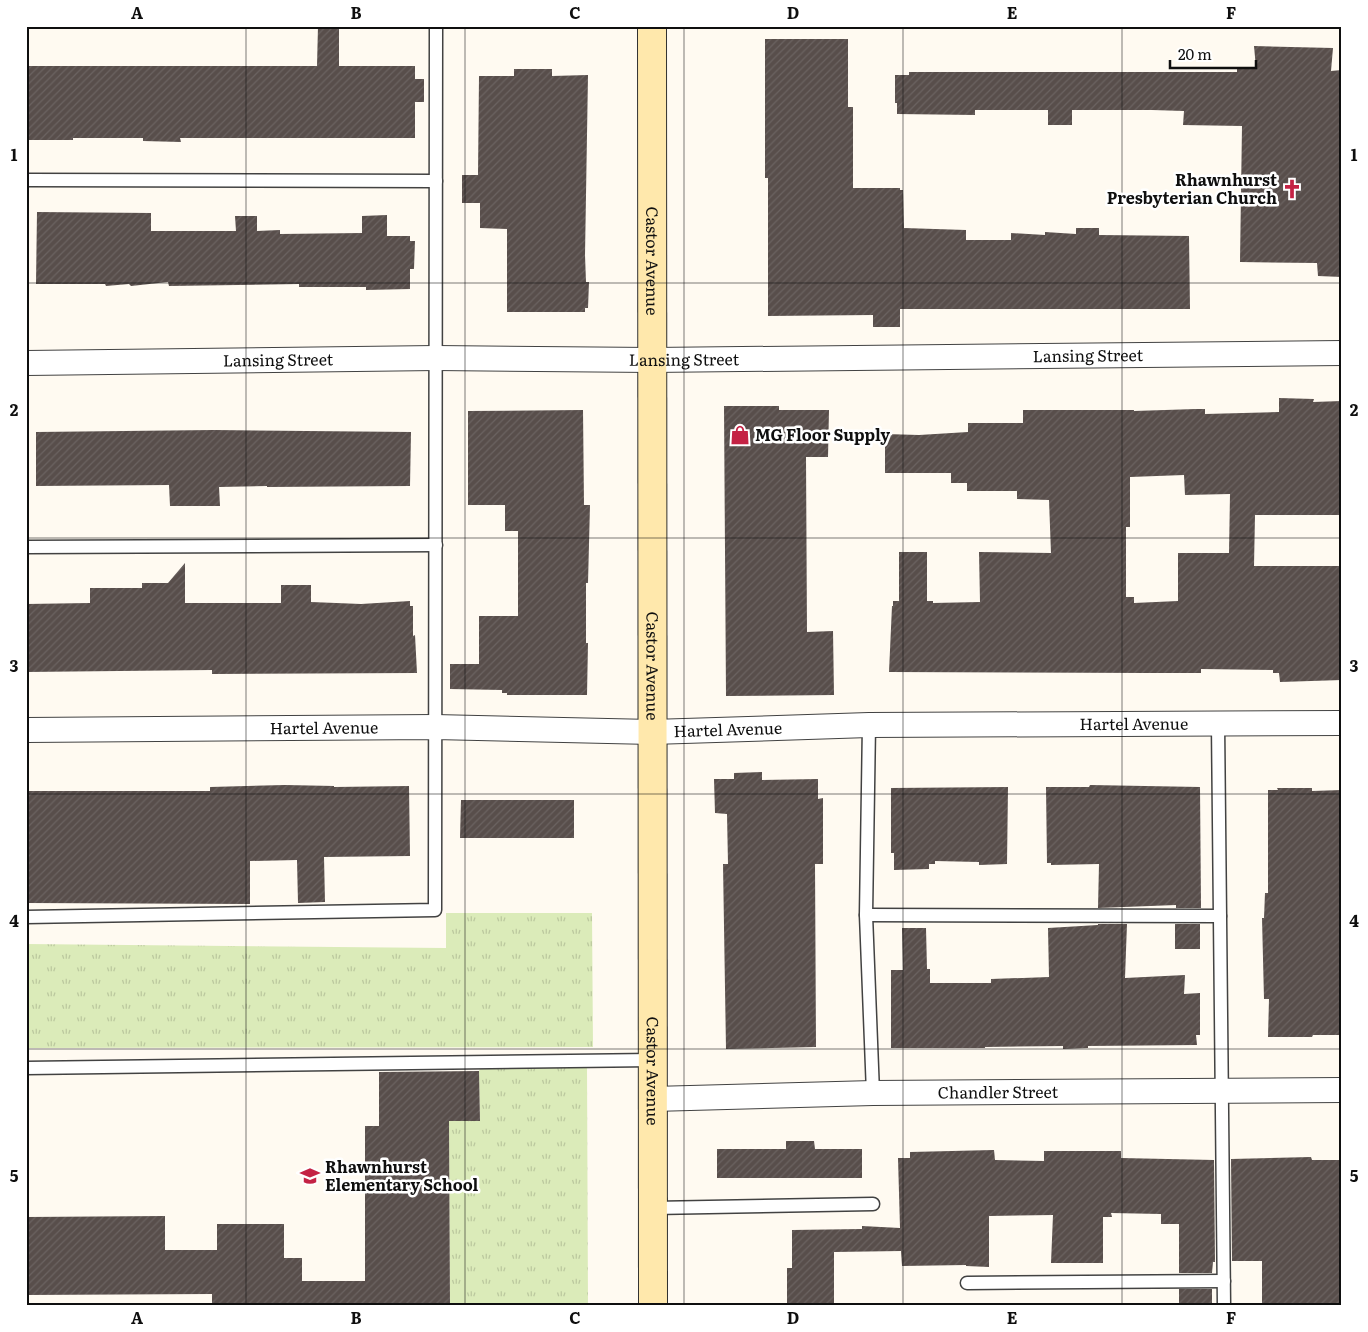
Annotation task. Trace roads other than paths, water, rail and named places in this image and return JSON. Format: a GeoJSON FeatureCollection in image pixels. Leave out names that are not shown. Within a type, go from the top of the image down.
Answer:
{"type":"FeatureCollection","features":[{"type":"Feature","properties":{"kind":"main road","name":"Castor Avenue"},"geometry":{"type":"LineString","coordinates":[[652,26],[653,1306]]}},
{"type":"Feature","properties":{"kind":"street","name":"Lansing Street"},"geometry":{"type":"LineString","coordinates":[[26,363],[436,358],[652,360],[1342,353]]}},
{"type":"Feature","properties":{"kind":"street","name":"Hartel Avenue"},"geometry":{"type":"LineString","coordinates":[[26,730],[435,727],[652,732],[869,725],[1342,723]]}},
{"type":"Feature","properties":{"kind":"street","name":"Chandler Street"},"geometry":{"type":"LineString","coordinates":[[653,1100],[873,1093],[1342,1090]]}},
{"type":"Feature","properties":{"kind":"lane"},"geometry":{"type":"LineString","coordinates":[[26,917],[435,910],[436,26]]}},
{"type":"Feature","properties":{"kind":"lane"},"geometry":{"type":"LineString","coordinates":[[26,180],[436,181]]}},
{"type":"Feature","properties":{"kind":"lane"},"geometry":{"type":"LineString","coordinates":[[26,547],[436,545]]}},
{"type":"Feature","properties":{"kind":"lane"},"geometry":{"type":"LineString","coordinates":[[1218,723],[1224,1306]]}},
{"type":"Feature","properties":{"kind":"lane"},"geometry":{"type":"LineString","coordinates":[[869,725],[866,915],[873,1093]]}},
{"type":"Feature","properties":{"kind":"lane"},"geometry":{"type":"LineString","coordinates":[[866,915],[1220,916]]}},
{"type":"Feature","properties":{"kind":"lane"},"geometry":{"type":"LineString","coordinates":[[26,1068],[653,1060]]}},
{"type":"Feature","properties":{"kind":"lane"},"geometry":{"type":"LineString","coordinates":[[653,1208],[873,1204]]}},
{"type":"Feature","properties":{"kind":"lane"},"geometry":{"type":"LineString","coordinates":[[967,1283],[1224,1281]]}},
{"type":"Feature","properties":{"kind":"place","name":"Rhawnhurst Presbyterian Church"},"geometry":{"type":"Point","coordinates":[1292,189]}},
{"type":"Feature","properties":{"kind":"place","name":"MG Floor Supply"},"geometry":{"type":"Point","coordinates":[740,435]}},
{"type":"Feature","properties":{"kind":"place","name":"Rhawnhurst Elementary School"},"geometry":{"type":"Point","coordinates":[310,1176]}}]}
